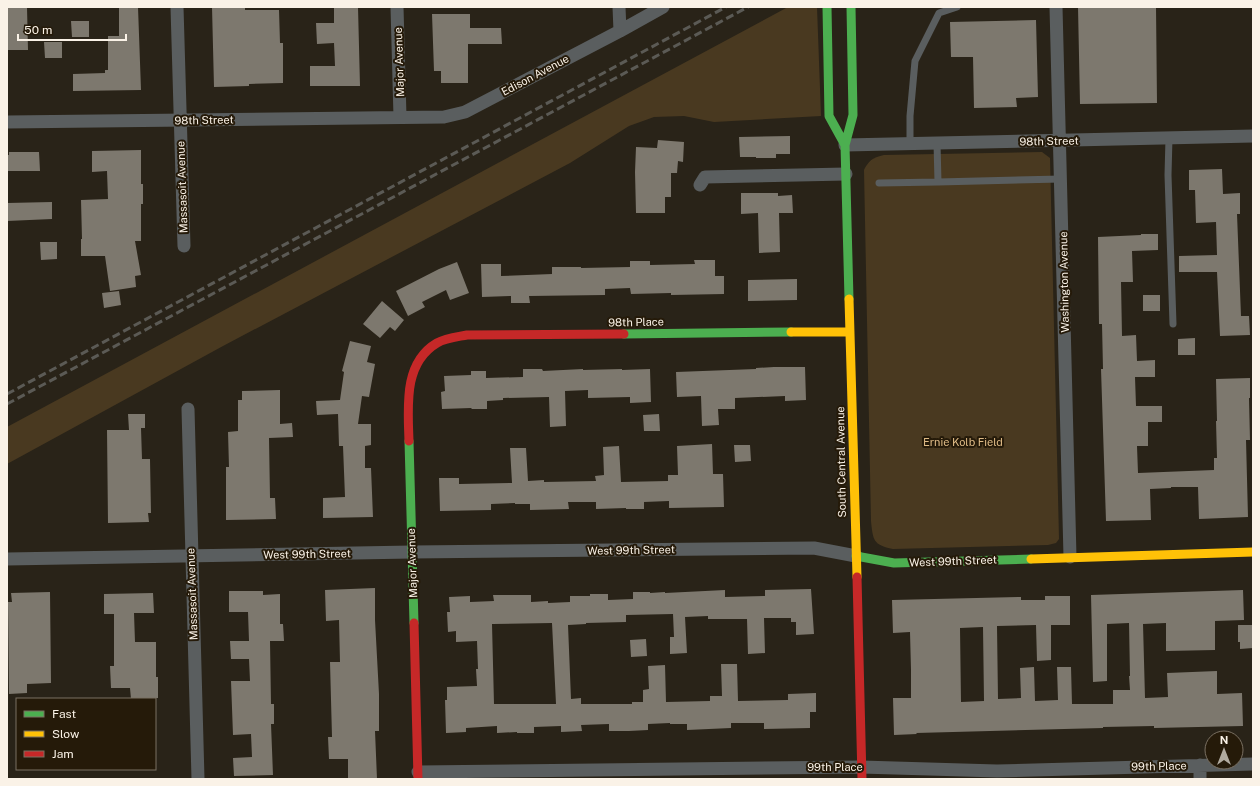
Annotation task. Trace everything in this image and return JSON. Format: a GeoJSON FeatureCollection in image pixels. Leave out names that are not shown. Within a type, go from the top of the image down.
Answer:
{"type":"FeatureCollection","features":[{"type":"Feature","properties":{"kind":"street","name":"Massasoit Avenue"},"geometry":{"type":"LineString","coordinates":[[177,7],[184,246]]}},
{"type":"Feature","properties":{"kind":"street","name":"Major Avenue"},"geometry":{"type":"LineString","coordinates":[[397,7],[400,117]]}},
{"type":"Feature","properties":{"kind":"street"},"geometry":{"type":"LineString","coordinates":[[619,7],[620,31]]}},
{"type":"Feature","properties":{"kind":"street","name":"Edison Avenue"},"geometry":{"type":"LineString","coordinates":[[400,117],[444,117],[465,112],[663,7]]}},
{"type":"Feature","properties":{"kind":"street","name":"South Central Avenue"},"geometry":{"type":"LineString","coordinates":[[827,7],[829,116],[845,145]]}},
{"type":"Feature","properties":{"kind":"street","name":"South Central Avenue"},"geometry":{"type":"LineString","coordinates":[[851,7],[854,115],[845,145],[861,773]]}},
{"type":"Feature","properties":{"kind":"street","name":"Washington Avenue"},"geometry":{"type":"LineString","coordinates":[[1056,7],[1070,557]]}},
{"type":"Feature","properties":{"kind":"street","name":"98th Street"},"geometry":{"type":"LineString","coordinates":[[7,122],[400,117]]}},
{"type":"Feature","properties":{"kind":"street","name":"98th Street"},"geometry":{"type":"LineString","coordinates":[[845,145],[1253,136]]}},
{"type":"Feature","properties":{"kind":"street"},"geometry":{"type":"LineString","coordinates":[[700,185],[705,177],[846,174]]}},
{"type":"Feature","properties":{"kind":"street","name":"98th Place"},"geometry":{"type":"LineString","coordinates":[[426,351],[437,343],[451,338],[467,335],[850,332]]}},
{"type":"Feature","properties":{"kind":"street","name":"Major Avenue"},"geometry":{"type":"LineString","coordinates":[[418,775],[408,396],[410,381],[415,367],[426,351]]}},
{"type":"Feature","properties":{"kind":"street","name":"Massasoit Avenue"},"geometry":{"type":"LineString","coordinates":[[188,409],[198,779]]}},
{"type":"Feature","properties":{"kind":"street","name":"West 99th Street"},"geometry":{"type":"LineString","coordinates":[[7,560],[412,552],[814,548],[894,563],[1253,552]]}},
{"type":"Feature","properties":{"kind":"street","name":"99th Place"},"geometry":{"type":"LineString","coordinates":[[418,775],[861,773],[997,775],[1253,764]]}},
{"type":"Feature","properties":{"kind":"street"},"geometry":{"type":"LineString","coordinates":[[1200,766],[1200,779]]}},
{"type":"Feature","properties":{"kind":"lane"},"geometry":{"type":"LineString","coordinates":[[910,144],[910,116],[915,60],[939,13],[957,7]]}},
{"type":"Feature","properties":{"kind":"lane"},"geometry":{"type":"LineString","coordinates":[[1169,138],[1168,175],[1173,324]]}},
{"type":"Feature","properties":{"kind":"lane"},"geometry":{"type":"LineString","coordinates":[[937,143],[938,182]]}},
{"type":"Feature","properties":{"kind":"lane"},"geometry":{"type":"LineString","coordinates":[[879,183],[1061,179]]}},
{"type":"Feature","properties":{"kind":"green space"},"geometry":{"type":"Polygon","coordinates":[[[788,7],[817,7],[821,116],[714,122],[684,116],[654,117],[629,126],[570,163],[223,346],[7,464],[7,427],[788,7]]]}},
{"type":"Feature","properties":{"kind":"green space","name":"Ernie Kolb Field"},"geometry":{"type":"Polygon","coordinates":[[[1042,152],[1050,158],[1059,539],[1056,543],[1048,545],[893,549],[881,546],[875,541],[872,533],[871,521],[864,170],[868,163],[872,160],[884,155],[1042,152]]]}},
{"type":"Feature","properties":{"kind":"building"},"geometry":{"type":"Polygon","coordinates":[[[7,7],[27,7],[28,50],[7,50],[7,7]]]}},
{"type":"Feature","properties":{"kind":"building"},"geometry":{"type":"Polygon","coordinates":[[[119,7],[138,7],[141,90],[73,91],[73,74],[105,73],[105,70],[108,70],[108,36],[119,36],[119,7]]]}},
{"type":"Feature","properties":{"kind":"building"},"geometry":{"type":"Polygon","coordinates":[[[212,7],[245,7],[245,10],[279,10],[280,43],[283,43],[283,83],[214,87],[212,7]]]}},
{"type":"Feature","properties":{"kind":"building"},"geometry":{"type":"Polygon","coordinates":[[[334,7],[358,7],[360,86],[310,86],[310,66],[335,66],[334,43],[317,44],[316,23],[334,23],[334,7]]]}},
{"type":"Feature","properties":{"kind":"building"},"geometry":{"type":"Polygon","coordinates":[[[1078,7],[1156,7],[1157,103],[1080,104],[1078,7]]]}},
{"type":"Feature","properties":{"kind":"building"},"geometry":{"type":"Polygon","coordinates":[[[432,14],[470,14],[470,28],[501,28],[502,44],[468,44],[468,83],[441,83],[441,71],[434,71],[432,14]]]}},
{"type":"Feature","properties":{"kind":"building"},"geometry":{"type":"Polygon","coordinates":[[[1036,20],[1038,97],[1016,98],[1017,107],[974,108],[973,57],[951,57],[950,22],[1036,20]]]}},
{"type":"Feature","properties":{"kind":"building"},"geometry":{"type":"Polygon","coordinates":[[[71,21],[89,21],[89,37],[72,37],[71,21]]]}},
{"type":"Feature","properties":{"kind":"building"},"geometry":{"type":"Polygon","coordinates":[[[44,42],[62,42],[62,58],[45,58],[44,42]]]}},
{"type":"Feature","properties":{"kind":"building"},"geometry":{"type":"Polygon","coordinates":[[[790,136],[790,154],[776,154],[776,158],[740,157],[739,137],[790,136]]]}},
{"type":"Feature","properties":{"kind":"building"},"geometry":{"type":"Polygon","coordinates":[[[658,140],[684,142],[683,162],[678,161],[677,173],[671,173],[671,197],[665,197],[665,213],[636,213],[636,147],[657,148],[658,140]]]}},
{"type":"Feature","properties":{"kind":"building"},"geometry":{"type":"Polygon","coordinates":[[[141,150],[141,184],[143,184],[143,204],[141,204],[141,241],[135,241],[141,275],[135,276],[136,287],[110,291],[105,256],[81,256],[81,200],[108,199],[107,171],[92,172],[92,151],[141,150]]]}},
{"type":"Feature","properties":{"kind":"building"},"geometry":{"type":"Polygon","coordinates":[[[9,152],[39,152],[40,171],[7,171],[7,155],[9,155],[9,152]]]}},
{"type":"Feature","properties":{"kind":"building"},"geometry":{"type":"Polygon","coordinates":[[[1222,169],[1223,194],[1240,193],[1240,214],[1237,214],[1241,316],[1249,316],[1250,335],[1220,336],[1217,272],[1179,272],[1179,256],[1217,255],[1216,222],[1196,223],[1195,190],[1189,190],[1189,170],[1222,169]]]}},
{"type":"Feature","properties":{"kind":"building"},"geometry":{"type":"Polygon","coordinates":[[[741,193],[778,193],[778,196],[792,195],[793,213],[779,213],[780,252],[759,253],[758,213],[741,214],[741,193]]]}},
{"type":"Feature","properties":{"kind":"building"},"geometry":{"type":"Polygon","coordinates":[[[52,202],[52,219],[7,221],[7,203],[52,202]]]}},
{"type":"Feature","properties":{"kind":"building"},"geometry":{"type":"Polygon","coordinates":[[[1158,234],[1158,250],[1132,251],[1133,282],[1121,282],[1122,336],[1136,335],[1137,361],[1155,360],[1155,377],[1135,377],[1136,406],[1162,406],[1162,422],[1148,422],[1148,446],[1137,446],[1138,473],[1214,470],[1214,458],[1217,458],[1216,379],[1250,378],[1250,440],[1246,440],[1248,517],[1199,519],[1198,487],[1171,487],[1150,489],[1151,520],[1106,521],[1101,369],[1103,369],[1102,324],[1099,324],[1098,237],[1158,234]]]}},
{"type":"Feature","properties":{"kind":"building"},"geometry":{"type":"Polygon","coordinates":[[[40,242],[57,242],[57,259],[41,260],[40,242]]]}},
{"type":"Feature","properties":{"kind":"building"},"geometry":{"type":"Polygon","coordinates":[[[694,260],[715,260],[715,276],[724,276],[724,294],[631,294],[630,288],[605,289],[605,295],[529,296],[530,303],[511,303],[511,296],[482,297],[481,264],[501,264],[501,276],[552,274],[552,267],[630,267],[630,261],[650,261],[650,265],[695,264],[694,260]]]}},
{"type":"Feature","properties":{"kind":"building"},"geometry":{"type":"Polygon","coordinates":[[[457,262],[469,293],[450,300],[446,290],[422,302],[425,307],[408,316],[396,291],[439,269],[457,262]]]}},
{"type":"Feature","properties":{"kind":"building"},"geometry":{"type":"Polygon","coordinates":[[[797,279],[797,300],[748,301],[748,280],[797,279]]]}},
{"type":"Feature","properties":{"kind":"building"},"geometry":{"type":"Polygon","coordinates":[[[119,291],[121,305],[104,308],[102,293],[119,291]]]}},
{"type":"Feature","properties":{"kind":"building"},"geometry":{"type":"Polygon","coordinates":[[[1143,295],[1160,295],[1160,311],[1143,311],[1143,295]]]}},
{"type":"Feature","properties":{"kind":"building"},"geometry":{"type":"Polygon","coordinates":[[[382,301],[404,320],[395,331],[390,327],[380,338],[363,324],[382,301]]]}},
{"type":"Feature","properties":{"kind":"building"},"geometry":{"type":"Polygon","coordinates":[[[1195,338],[1195,355],[1178,355],[1178,339],[1195,338]]]}},
{"type":"Feature","properties":{"kind":"building"},"geometry":{"type":"Polygon","coordinates":[[[350,341],[371,346],[367,362],[375,364],[369,397],[362,396],[358,424],[371,424],[371,445],[365,446],[365,468],[371,468],[373,517],[323,518],[323,498],[345,497],[343,446],[339,446],[338,414],[317,415],[316,401],[340,400],[344,372],[342,371],[350,341]]]}},
{"type":"Feature","properties":{"kind":"building"},"geometry":{"type":"Polygon","coordinates":[[[774,367],[805,367],[806,400],[785,401],[785,396],[735,398],[735,409],[718,409],[719,425],[702,426],[701,396],[677,397],[676,372],[774,367]]]}},
{"type":"Feature","properties":{"kind":"building"},"geometry":{"type":"Polygon","coordinates":[[[523,369],[542,369],[543,371],[583,369],[650,369],[651,402],[630,403],[630,397],[588,398],[588,390],[565,391],[566,426],[550,427],[549,397],[503,398],[503,400],[487,401],[487,409],[442,409],[441,392],[445,391],[444,376],[471,375],[471,371],[486,371],[486,378],[523,377],[523,369]]]}},
{"type":"Feature","properties":{"kind":"building"},"geometry":{"type":"Polygon","coordinates":[[[280,390],[280,424],[292,423],[293,437],[269,438],[270,498],[275,498],[276,519],[226,520],[226,467],[229,467],[228,432],[238,431],[238,400],[242,400],[242,391],[280,390]]]}},
{"type":"Feature","properties":{"kind":"building"},"geometry":{"type":"Polygon","coordinates":[[[128,414],[145,414],[145,428],[141,428],[142,459],[150,459],[151,513],[148,513],[149,522],[108,523],[107,430],[129,430],[128,414]]]}},
{"type":"Feature","properties":{"kind":"building"},"geometry":{"type":"Polygon","coordinates":[[[659,414],[660,431],[644,431],[643,415],[659,414]]]}},
{"type":"Feature","properties":{"kind":"building"},"geometry":{"type":"Polygon","coordinates":[[[712,444],[713,474],[723,474],[724,507],[669,508],[669,501],[644,502],[644,509],[596,509],[596,502],[568,502],[569,509],[530,510],[530,504],[515,503],[491,504],[491,510],[440,511],[439,478],[459,478],[459,484],[512,483],[510,448],[526,448],[528,481],[544,480],[544,482],[596,481],[595,476],[604,475],[603,447],[619,446],[621,482],[668,481],[668,475],[678,475],[677,446],[712,444]]]}},
{"type":"Feature","properties":{"kind":"building"},"geometry":{"type":"Polygon","coordinates":[[[734,445],[750,445],[751,461],[735,462],[734,445]]]}},
{"type":"Feature","properties":{"kind":"building"},"geometry":{"type":"Polygon","coordinates":[[[375,588],[375,620],[379,694],[379,731],[375,731],[377,779],[348,779],[348,759],[329,759],[328,737],[332,737],[330,662],[340,662],[339,620],[326,621],[325,590],[375,588]]]}},
{"type":"Feature","properties":{"kind":"building"},"geometry":{"type":"Polygon","coordinates":[[[811,589],[814,634],[796,635],[796,622],[791,622],[791,618],[764,618],[765,653],[748,654],[747,619],[708,619],[708,616],[685,617],[687,653],[670,654],[670,637],[674,637],[673,614],[626,615],[626,622],[568,625],[571,699],[581,698],[581,704],[632,704],[632,702],[643,702],[643,690],[649,689],[648,666],[665,665],[666,702],[710,701],[710,696],[722,696],[721,664],[737,664],[738,701],[788,700],[788,694],[816,693],[816,712],[810,712],[810,728],[764,729],[764,723],[731,723],[731,728],[687,730],[687,724],[670,723],[648,724],[648,730],[629,731],[609,731],[609,724],[581,725],[582,731],[561,732],[561,726],[534,727],[534,733],[497,733],[497,726],[466,728],[466,732],[446,733],[445,700],[447,700],[447,687],[477,686],[476,669],[478,669],[477,641],[456,642],[456,631],[448,632],[447,612],[450,612],[449,597],[470,596],[470,602],[494,601],[493,595],[531,595],[531,602],[548,601],[548,603],[570,602],[570,596],[590,596],[590,594],[608,594],[608,600],[633,599],[633,592],[665,593],[725,590],[725,597],[765,596],[765,590],[811,589]],[[552,623],[492,624],[494,704],[556,704],[552,623]]]}},
{"type":"Feature","properties":{"kind":"building"},"geometry":{"type":"Polygon","coordinates":[[[1243,590],[1244,620],[1215,621],[1215,650],[1166,651],[1166,623],[1143,624],[1145,698],[1168,697],[1167,673],[1217,671],[1217,694],[1242,693],[1243,726],[1154,728],[1154,726],[1103,727],[894,735],[893,698],[911,698],[911,670],[910,632],[893,633],[892,600],[1021,597],[1021,600],[1045,600],[1045,596],[1070,596],[1070,625],[1051,625],[1051,660],[1037,661],[1036,625],[997,626],[998,699],[1021,698],[1020,668],[1034,667],[1035,701],[1058,700],[1057,667],[1071,667],[1072,704],[1113,704],[1113,690],[1130,690],[1129,623],[1107,624],[1107,681],[1093,682],[1091,595],[1243,590]],[[983,627],[960,628],[961,702],[984,701],[983,627]]]}},
{"type":"Feature","properties":{"kind":"building"},"geometry":{"type":"Polygon","coordinates":[[[229,591],[263,591],[263,595],[280,594],[280,624],[283,624],[284,641],[270,641],[271,704],[274,704],[274,724],[271,724],[273,775],[234,776],[233,758],[252,757],[251,734],[233,735],[231,681],[250,681],[249,659],[231,659],[230,641],[249,641],[248,612],[229,612],[229,591]]]}},
{"type":"Feature","properties":{"kind":"building"},"geometry":{"type":"Polygon","coordinates":[[[50,592],[51,683],[27,684],[27,693],[9,694],[8,602],[12,602],[11,593],[50,592]]]}},
{"type":"Feature","properties":{"kind":"building"},"geometry":{"type":"Polygon","coordinates":[[[153,593],[154,613],[134,613],[135,642],[156,642],[156,677],[158,677],[158,698],[131,698],[130,688],[111,688],[110,666],[114,666],[114,614],[104,614],[104,594],[153,593]]]}},
{"type":"Feature","properties":{"kind":"building"},"geometry":{"type":"Polygon","coordinates":[[[1238,625],[1252,625],[1253,648],[1240,649],[1240,642],[1238,642],[1238,625]]]}},
{"type":"Feature","properties":{"kind":"building"},"geometry":{"type":"Polygon","coordinates":[[[646,639],[647,656],[631,657],[630,640],[646,639]]]}},
{"type":"Feature","properties":{"kind":"railway"},"geometry":{"type":"LineString","coordinates":[[7,394],[726,7]]}},
{"type":"Feature","properties":{"kind":"railway"},"geometry":{"type":"LineString","coordinates":[[7,404],[748,7]]}},
{"type":"Feature","properties":{"kind":"traffic: fast"},"geometry":{"type":"LineString","coordinates":[[827,7],[829,116],[845,145]]}},
{"type":"Feature","properties":{"kind":"traffic: fast"},"geometry":{"type":"LineString","coordinates":[[849,299],[845,145],[853,115],[851,7]]}},
{"type":"Feature","properties":{"kind":"traffic: fast"},"geometry":{"type":"LineString","coordinates":[[624,334],[791,332]]}},
{"type":"Feature","properties":{"kind":"traffic: fast"},"geometry":{"type":"LineString","coordinates":[[409,441],[414,623]]}},
{"type":"Feature","properties":{"kind":"traffic: fast"},"geometry":{"type":"LineString","coordinates":[[856,556],[894,563],[1031,559]]}},
{"type":"Feature","properties":{"kind":"traffic: slow"},"geometry":{"type":"LineString","coordinates":[[849,299],[857,577]]}},
{"type":"Feature","properties":{"kind":"traffic: slow"},"geometry":{"type":"LineString","coordinates":[[791,332],[850,332]]}},
{"type":"Feature","properties":{"kind":"traffic: slow"},"geometry":{"type":"LineString","coordinates":[[1031,559],[1253,552]]}},
{"type":"Feature","properties":{"kind":"traffic: jam"},"geometry":{"type":"LineString","coordinates":[[409,441],[408,400],[413,374],[418,362],[426,352],[440,341],[467,335],[624,334]]}},
{"type":"Feature","properties":{"kind":"traffic: jam"},"geometry":{"type":"LineString","coordinates":[[857,577],[862,779]]}},
{"type":"Feature","properties":{"kind":"traffic: jam"},"geometry":{"type":"LineString","coordinates":[[414,623],[418,779]]}}]}
